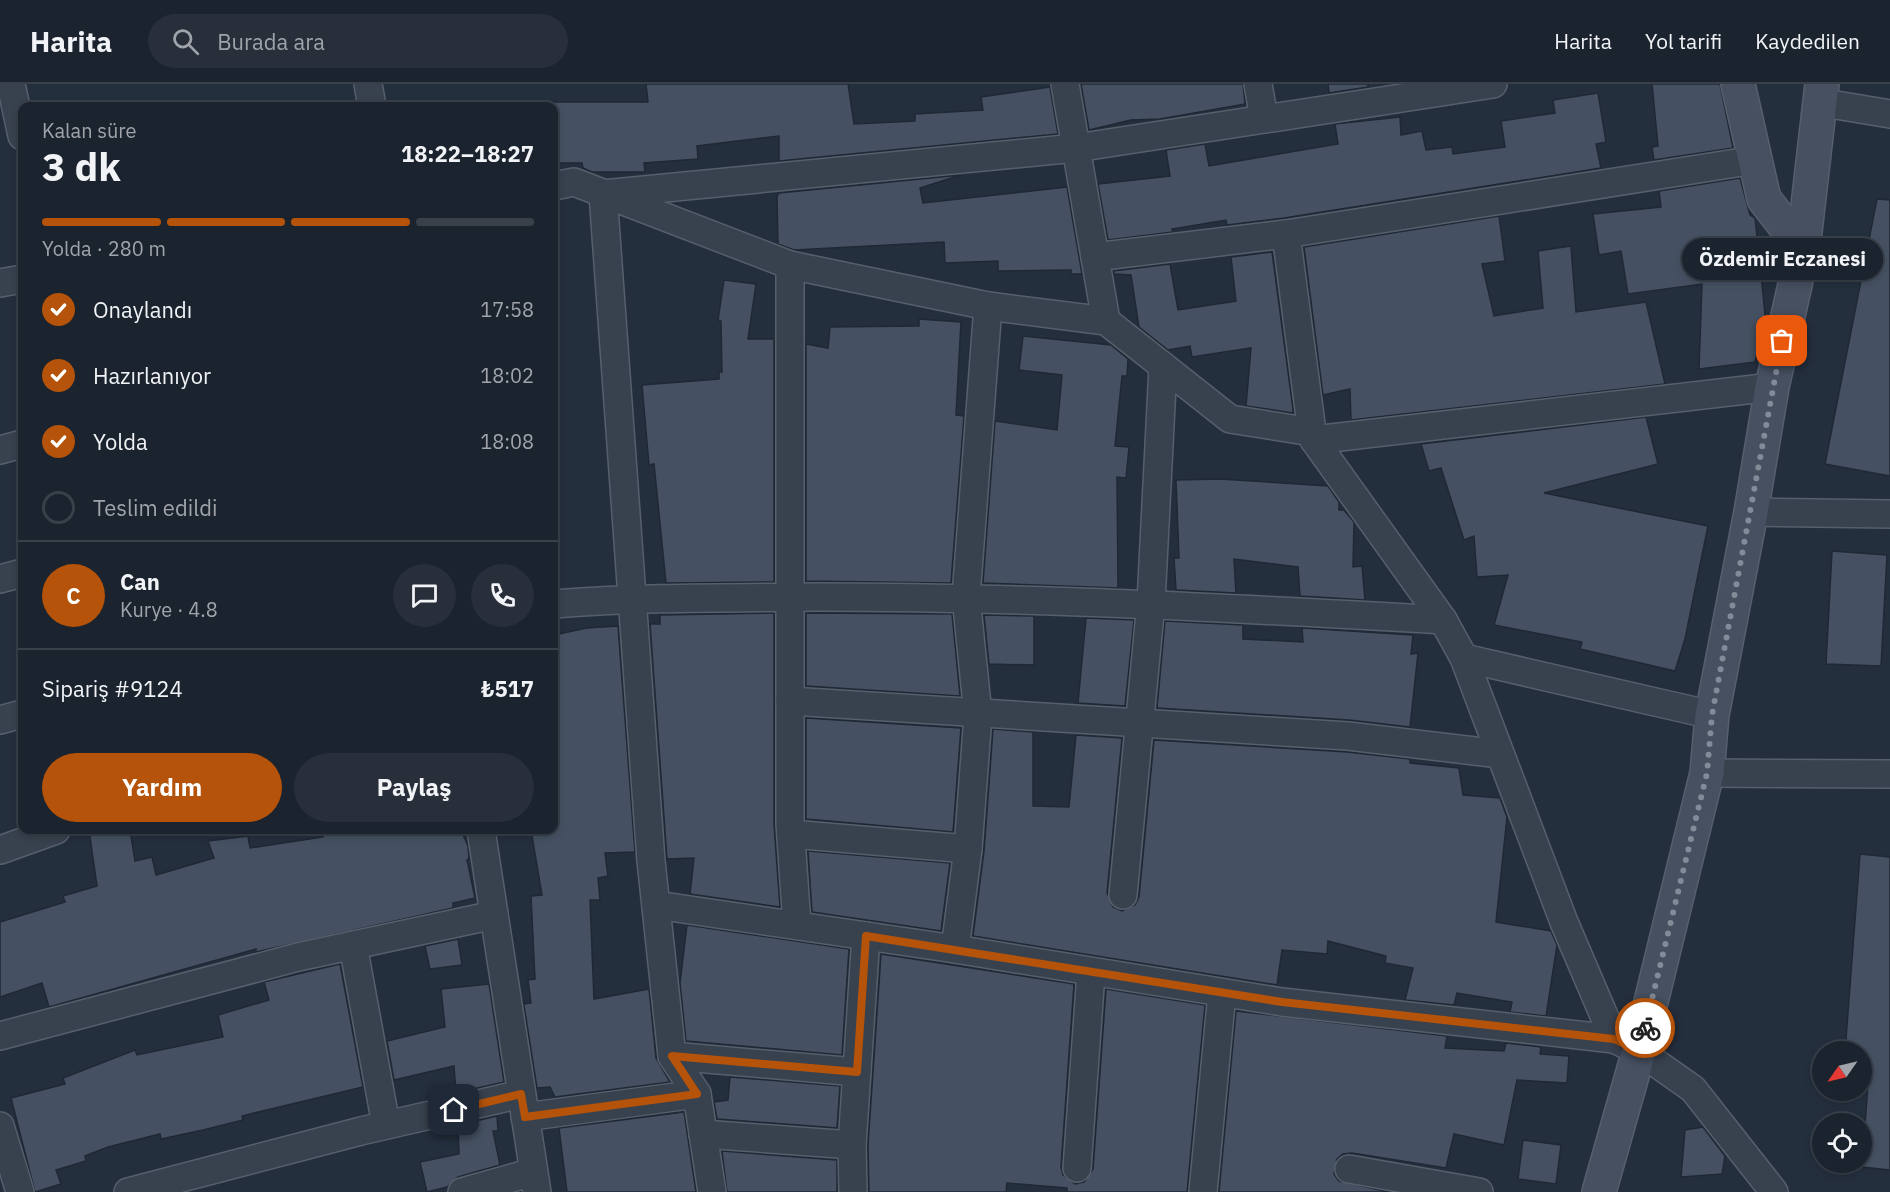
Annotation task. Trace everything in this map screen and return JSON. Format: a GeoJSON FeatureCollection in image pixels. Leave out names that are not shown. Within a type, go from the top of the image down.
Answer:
{"type":"FeatureCollection","features":[{"type":"Feature","properties":{"kind":"street"},"geometry":{"type":"LineString","coordinates":[[11,84],[18,117]]}},
{"type":"Feature","properties":{"kind":"street"},"geometry":{"type":"LineString","coordinates":[[368,84],[371,102]]}},
{"type":"Feature","properties":{"kind":"street"},"geometry":{"type":"LineString","coordinates":[[1065,84],[1106,321]]}},
{"type":"Feature","properties":{"kind":"street"},"geometry":{"type":"LineString","coordinates":[[1258,84],[1264,119]]}},
{"type":"Feature","properties":{"kind":"street"},"geometry":{"type":"LineString","coordinates":[[603,194],[1076,148],[1493,84]]}},
{"type":"Feature","properties":{"kind":"street"},"geometry":{"type":"LineString","coordinates":[[1738,84],[1764,199],[1803,249]]}},
{"type":"Feature","properties":{"kind":"street"},"geometry":{"type":"LineString","coordinates":[[1599,1192],[1627,1045],[1707,773],[1712,715],[1751,512],[1772,387],[1803,249],[1820,93],[1890,114]]}},
{"type":"Feature","properties":{"kind":"street"},"geometry":{"type":"LineString","coordinates":[[1095,257],[1286,234],[1755,160]]}},
{"type":"Feature","properties":{"kind":"street"},"geometry":{"type":"LineString","coordinates":[[558,185],[574,182],[790,265],[988,306],[1106,321],[1230,419],[1313,436],[1772,387]]}},
{"type":"Feature","properties":{"kind":"street"},"geometry":{"type":"LineString","coordinates":[[603,194],[656,905],[672,1056],[697,1094],[712,1192]]}},
{"type":"Feature","properties":{"kind":"street"},"geometry":{"type":"LineString","coordinates":[[1286,234],[1313,436],[1443,620],[1464,658],[1564,922],[1627,1045]]}},
{"type":"Feature","properties":{"kind":"street"},"geometry":{"type":"LineString","coordinates":[[790,265],[791,834],[797,925]]}},
{"type":"Feature","properties":{"kind":"street"},"geometry":{"type":"LineString","coordinates":[[0,283],[18,280]]}},
{"type":"Feature","properties":{"kind":"street"},"geometry":{"type":"LineString","coordinates":[[955,949],[968,849],[978,715],[966,597],[988,306]]}},
{"type":"Feature","properties":{"kind":"street"},"geometry":{"type":"LineString","coordinates":[[1123,895],[1151,603],[1163,366]]}},
{"type":"Feature","properties":{"kind":"street"},"geometry":{"type":"LineString","coordinates":[[0,450],[18,445]]}},
{"type":"Feature","properties":{"kind":"street"},"geometry":{"type":"LineString","coordinates":[[1751,512],[1890,514]]}},
{"type":"Feature","properties":{"kind":"street"},"geometry":{"type":"LineString","coordinates":[[0,579],[18,574]]}},
{"type":"Feature","properties":{"kind":"street"},"geometry":{"type":"LineString","coordinates":[[558,604],[632,597],[966,597],[1151,603],[1443,620]]}},
{"type":"Feature","properties":{"kind":"street"},"geometry":{"type":"LineString","coordinates":[[1464,658],[1712,715]]}},
{"type":"Feature","properties":{"kind":"street"},"geometry":{"type":"LineString","coordinates":[[790,702],[1348,736],[1500,754]]}},
{"type":"Feature","properties":{"kind":"street"},"geometry":{"type":"LineString","coordinates":[[0,720],[18,715]]}},
{"type":"Feature","properties":{"kind":"street"},"geometry":{"type":"LineString","coordinates":[[1707,773],[1890,774]]}},
{"type":"Feature","properties":{"kind":"street"},"geometry":{"type":"LineString","coordinates":[[0,850],[45,834]]}},
{"type":"Feature","properties":{"kind":"street"},"geometry":{"type":"LineString","coordinates":[[462,1192],[535,1182],[482,834]]}},
{"type":"Feature","properties":{"kind":"street"},"geometry":{"type":"LineString","coordinates":[[791,834],[968,849]]}},
{"type":"Feature","properties":{"kind":"street"},"geometry":{"type":"LineString","coordinates":[[656,905],[955,949],[1091,973],[1282,1002],[1627,1045],[1693,1089],[1774,1192]]}},
{"type":"Feature","properties":{"kind":"street"},"geometry":{"type":"LineString","coordinates":[[0,1036],[353,945],[494,915]]}},
{"type":"Feature","properties":{"kind":"street"},"geometry":{"type":"LineString","coordinates":[[853,1192],[852,1145],[866,936]]}},
{"type":"Feature","properties":{"kind":"street"},"geometry":{"type":"LineString","coordinates":[[353,945],[386,1125]]}},
{"type":"Feature","properties":{"kind":"street"},"geometry":{"type":"LineString","coordinates":[[1077,1168],[1091,973]]}},
{"type":"Feature","properties":{"kind":"street"},"geometry":{"type":"LineString","coordinates":[[1203,1192],[1222,993]]}},
{"type":"Feature","properties":{"kind":"street"},"geometry":{"type":"LineString","coordinates":[[672,1056],[857,1072]]}},
{"type":"Feature","properties":{"kind":"street"},"geometry":{"type":"LineString","coordinates":[[128,1192],[386,1125],[523,1105],[697,1094]]}},
{"type":"Feature","properties":{"kind":"street"},"geometry":{"type":"LineString","coordinates":[[0,1126],[20,1192]]}},
{"type":"Feature","properties":{"kind":"street"},"geometry":{"type":"LineString","coordinates":[[703,1134],[852,1145]]}},
{"type":"Feature","properties":{"kind":"street"},"geometry":{"type":"LineString","coordinates":[[1349,1169],[1479,1192]]}},
{"type":"Feature","properties":{"kind":"building"},"geometry":{"type":"Polygon","coordinates":[[[646,84],[848,84],[854,124],[915,121],[915,114],[983,110],[981,97],[1050,87],[1058,134],[779,161],[779,136],[697,146],[698,159],[644,163],[645,172],[592,172],[583,168],[582,163],[558,163],[558,102],[648,102],[646,84]]]}},
{"type":"Feature","properties":{"kind":"building"},"geometry":{"type":"Polygon","coordinates":[[[1081,84],[1243,84],[1245,104],[1160,119],[1131,120],[1089,130],[1081,84]]]}},
{"type":"Feature","properties":{"kind":"building"},"geometry":{"type":"Polygon","coordinates":[[[1328,84],[1368,84],[1368,87],[1329,93],[1328,84]]]}},
{"type":"Feature","properties":{"kind":"building"},"geometry":{"type":"Polygon","coordinates":[[[1652,84],[1720,84],[1733,148],[1654,160],[1652,147],[1658,146],[1652,84]]]}},
{"type":"Feature","properties":{"kind":"building"},"geometry":{"type":"Polygon","coordinates":[[[1598,93],[1606,142],[1596,144],[1601,168],[1284,218],[1227,225],[1226,220],[1172,229],[1173,232],[1108,240],[1098,184],[1170,176],[1166,150],[1205,144],[1209,166],[1338,144],[1335,124],[1400,117],[1401,135],[1422,131],[1426,150],[1452,147],[1453,154],[1505,147],[1501,121],[1555,113],[1553,100],[1598,93]]]}},
{"type":"Feature","properties":{"kind":"building"},"geometry":{"type":"Polygon","coordinates":[[[961,175],[920,188],[923,203],[1067,187],[1082,274],[1071,274],[1071,270],[998,271],[998,261],[945,263],[944,242],[794,250],[778,244],[777,196],[779,193],[961,175]]]}},
{"type":"Feature","properties":{"kind":"building"},"geometry":{"type":"Polygon","coordinates":[[[1740,178],[1750,215],[1755,218],[1765,315],[1755,362],[1699,369],[1702,284],[1628,294],[1621,251],[1599,255],[1593,214],[1661,207],[1659,191],[1740,178]]]}},
{"type":"Feature","properties":{"kind":"building"},"geometry":{"type":"Polygon","coordinates":[[[1877,199],[1890,200],[1890,476],[1825,464],[1877,199]]]}},
{"type":"Feature","properties":{"kind":"building"},"geometry":{"type":"Polygon","coordinates":[[[1499,216],[1505,261],[1482,264],[1494,316],[1543,308],[1538,251],[1571,246],[1576,312],[1646,302],[1665,384],[1351,420],[1350,389],[1323,395],[1304,247],[1499,216]]]}},
{"type":"Feature","properties":{"kind":"building"},"geometry":{"type":"Polygon","coordinates":[[[1272,252],[1293,413],[1246,406],[1251,348],[1192,357],[1190,346],[1168,350],[1139,327],[1131,275],[1114,274],[1113,271],[1170,264],[1178,310],[1236,301],[1231,257],[1272,252]]]}},
{"type":"Feature","properties":{"kind":"building"},"geometry":{"type":"Polygon","coordinates":[[[724,280],[756,284],[748,339],[774,339],[774,582],[666,583],[654,464],[649,465],[642,385],[719,379],[719,372],[722,372],[721,321],[718,320],[724,280]]]}},
{"type":"Feature","properties":{"kind":"building"},"geometry":{"type":"Polygon","coordinates":[[[919,319],[961,322],[956,415],[964,416],[951,583],[806,581],[806,344],[828,348],[830,327],[919,326],[919,319]]]}},
{"type":"Feature","properties":{"kind":"building"},"geometry":{"type":"Polygon","coordinates":[[[1023,336],[1111,345],[1128,359],[1127,376],[1122,376],[1115,446],[1129,447],[1126,478],[1117,477],[1118,588],[983,583],[995,421],[1057,430],[1062,375],[1019,370],[1023,336]]]}},
{"type":"Feature","properties":{"kind":"building"},"geometry":{"type":"Polygon","coordinates":[[[1646,417],[1658,464],[1544,493],[1708,526],[1685,639],[1675,671],[1580,649],[1582,642],[1494,625],[1508,575],[1477,577],[1474,536],[1464,540],[1441,468],[1429,471],[1421,444],[1646,417]]]}},
{"type":"Feature","properties":{"kind":"building"},"geometry":{"type":"Polygon","coordinates":[[[1220,479],[1328,486],[1339,502],[1339,510],[1344,510],[1354,522],[1353,567],[1362,566],[1365,600],[1300,596],[1298,567],[1234,559],[1236,593],[1176,590],[1174,558],[1179,558],[1176,480],[1220,479]]]}},
{"type":"Feature","properties":{"kind":"building"},"geometry":{"type":"Polygon","coordinates":[[[1832,551],[1887,555],[1881,666],[1826,664],[1832,551]]]}},
{"type":"Feature","properties":{"kind":"building"},"geometry":{"type":"Polygon","coordinates":[[[774,613],[774,824],[780,907],[690,894],[694,858],[667,859],[650,624],[660,624],[660,615],[774,613]]]}},
{"type":"Feature","properties":{"kind":"building"},"geometry":{"type":"Polygon","coordinates":[[[806,613],[952,614],[960,696],[806,686],[806,613]]]}},
{"type":"Feature","properties":{"kind":"building"},"geometry":{"type":"Polygon","coordinates":[[[984,615],[1034,616],[1034,665],[989,664],[984,615]]]}},
{"type":"Feature","properties":{"kind":"building"},"geometry":{"type":"Polygon","coordinates":[[[1086,618],[1134,620],[1125,706],[1078,703],[1086,618]]]}},
{"type":"Feature","properties":{"kind":"building"},"geometry":{"type":"Polygon","coordinates":[[[1165,621],[1243,625],[1243,639],[1303,642],[1302,628],[1413,635],[1411,654],[1418,653],[1410,727],[1349,720],[1157,708],[1165,621]]]}},
{"type":"Feature","properties":{"kind":"building"},"geometry":{"type":"Polygon","coordinates":[[[618,626],[635,852],[605,853],[608,876],[598,878],[600,900],[590,900],[594,999],[649,989],[656,1058],[670,1082],[555,1097],[550,1087],[537,1088],[523,999],[525,1004],[531,1003],[528,980],[535,979],[531,896],[542,895],[532,834],[558,834],[558,634],[587,628],[618,626]]]}},
{"type":"Feature","properties":{"kind":"building"},"geometry":{"type":"Polygon","coordinates":[[[806,718],[961,728],[953,832],[806,819],[806,718]]]}},
{"type":"Feature","properties":{"kind":"building"},"geometry":{"type":"Polygon","coordinates":[[[993,729],[1033,732],[1033,806],[1069,807],[1076,735],[1122,738],[1107,893],[1113,907],[1122,911],[1135,905],[1139,897],[1154,740],[1347,752],[1410,759],[1410,763],[1459,768],[1463,795],[1500,798],[1507,817],[1496,922],[1551,931],[1557,945],[1546,1016],[1510,1012],[1512,1002],[1457,993],[1454,1005],[1405,1000],[1413,968],[1385,963],[1386,956],[1328,941],[1327,954],[1282,950],[1277,985],[973,936],[984,851],[993,729]]]}},
{"type":"Feature","properties":{"kind":"building"},"geometry":{"type":"Polygon","coordinates":[[[90,834],[131,834],[135,861],[152,857],[156,875],[214,858],[208,841],[248,836],[250,848],[323,837],[322,834],[463,834],[468,846],[469,859],[467,860],[475,898],[453,903],[453,908],[256,952],[256,949],[49,1007],[42,983],[0,997],[0,922],[65,902],[63,896],[97,886],[90,834]]]}},
{"type":"Feature","properties":{"kind":"building"},"geometry":{"type":"Polygon","coordinates":[[[808,851],[950,863],[941,931],[812,912],[808,851]]]}},
{"type":"Feature","properties":{"kind":"building"},"geometry":{"type":"Polygon","coordinates":[[[1860,854],[1890,857],[1890,1170],[1872,1168],[1872,1113],[1866,1113],[1867,1101],[1872,1101],[1872,1041],[1846,1041],[1860,854]]]}},
{"type":"Feature","properties":{"kind":"building"},"geometry":{"type":"Polygon","coordinates":[[[687,925],[849,949],[842,1055],[686,1041],[680,983],[687,925]]]}},
{"type":"Feature","properties":{"kind":"building"},"geometry":{"type":"Polygon","coordinates":[[[458,939],[462,965],[430,969],[425,946],[458,939]]]}},
{"type":"Feature","properties":{"kind":"building"},"geometry":{"type":"Polygon","coordinates":[[[881,954],[1074,984],[1061,1167],[1063,1175],[1075,1184],[1084,1182],[1093,1169],[1106,989],[1205,1005],[1187,1192],[1067,1192],[1067,1188],[1007,1183],[1006,1192],[869,1192],[868,1145],[881,954]]]}},
{"type":"Feature","properties":{"kind":"building"},"geometry":{"type":"Polygon","coordinates":[[[340,964],[363,1087],[242,1116],[243,1120],[203,1130],[161,1139],[160,1134],[108,1147],[85,1156],[86,1161],[56,1170],[61,1184],[35,1192],[11,1098],[65,1084],[63,1078],[135,1050],[137,1055],[223,1037],[218,1015],[269,1000],[264,982],[340,964]]]}},
{"type":"Feature","properties":{"kind":"building"},"geometry":{"type":"Polygon","coordinates":[[[489,984],[504,1082],[456,1093],[454,1066],[394,1080],[387,1041],[445,1027],[441,989],[489,984]]]}},
{"type":"Feature","properties":{"kind":"building"},"geometry":{"type":"Polygon","coordinates":[[[1236,1011],[1447,1036],[1445,1048],[1504,1051],[1506,1043],[1541,1047],[1540,1054],[1569,1056],[1567,1083],[1517,1080],[1504,1145],[1454,1134],[1446,1168],[1352,1153],[1343,1154],[1337,1159],[1334,1174],[1339,1181],[1389,1192],[1219,1192],[1236,1011]]]}},
{"type":"Feature","properties":{"kind":"building"},"geometry":{"type":"Polygon","coordinates":[[[730,1077],[840,1086],[837,1128],[717,1119],[714,1102],[728,1100],[730,1077]]]}},
{"type":"Feature","properties":{"kind":"building"},"geometry":{"type":"Polygon","coordinates":[[[684,1112],[696,1192],[567,1192],[559,1128],[684,1112]]]}},
{"type":"Feature","properties":{"kind":"building"},"geometry":{"type":"Polygon","coordinates":[[[497,1116],[498,1131],[493,1131],[500,1165],[458,1177],[447,1187],[427,1192],[420,1162],[459,1154],[458,1125],[497,1116]]]}},
{"type":"Feature","properties":{"kind":"building"},"geometry":{"type":"Polygon","coordinates":[[[1703,1127],[1725,1156],[1722,1174],[1681,1177],[1685,1130],[1703,1127]]]}},
{"type":"Feature","properties":{"kind":"building"},"geometry":{"type":"Polygon","coordinates":[[[1523,1140],[1561,1145],[1556,1184],[1518,1179],[1523,1140]]]}},
{"type":"Feature","properties":{"kind":"building"},"geometry":{"type":"Polygon","coordinates":[[[722,1151],[837,1160],[837,1192],[727,1192],[722,1151]]]}},
{"type":"Feature","properties":{"kind":"way so far"},"geometry":{"type":"LineString","coordinates":[[1645,1028],[1707,773],[1712,715],[1782,341]]}},
{"type":"Feature","properties":{"kind":"place","name":"Özdemir Eczanesi"},"geometry":{"type":"Point","coordinates":[1782,341]}},
{"type":"Feature","properties":{"kind":"route"},"geometry":{"type":"LineString","coordinates":[[454,1110],[521,1094],[525,1117],[697,1094],[672,1056],[857,1072],[866,936],[1282,1002],[1614,1039],[1639,1051],[1645,1028]]}}]}
